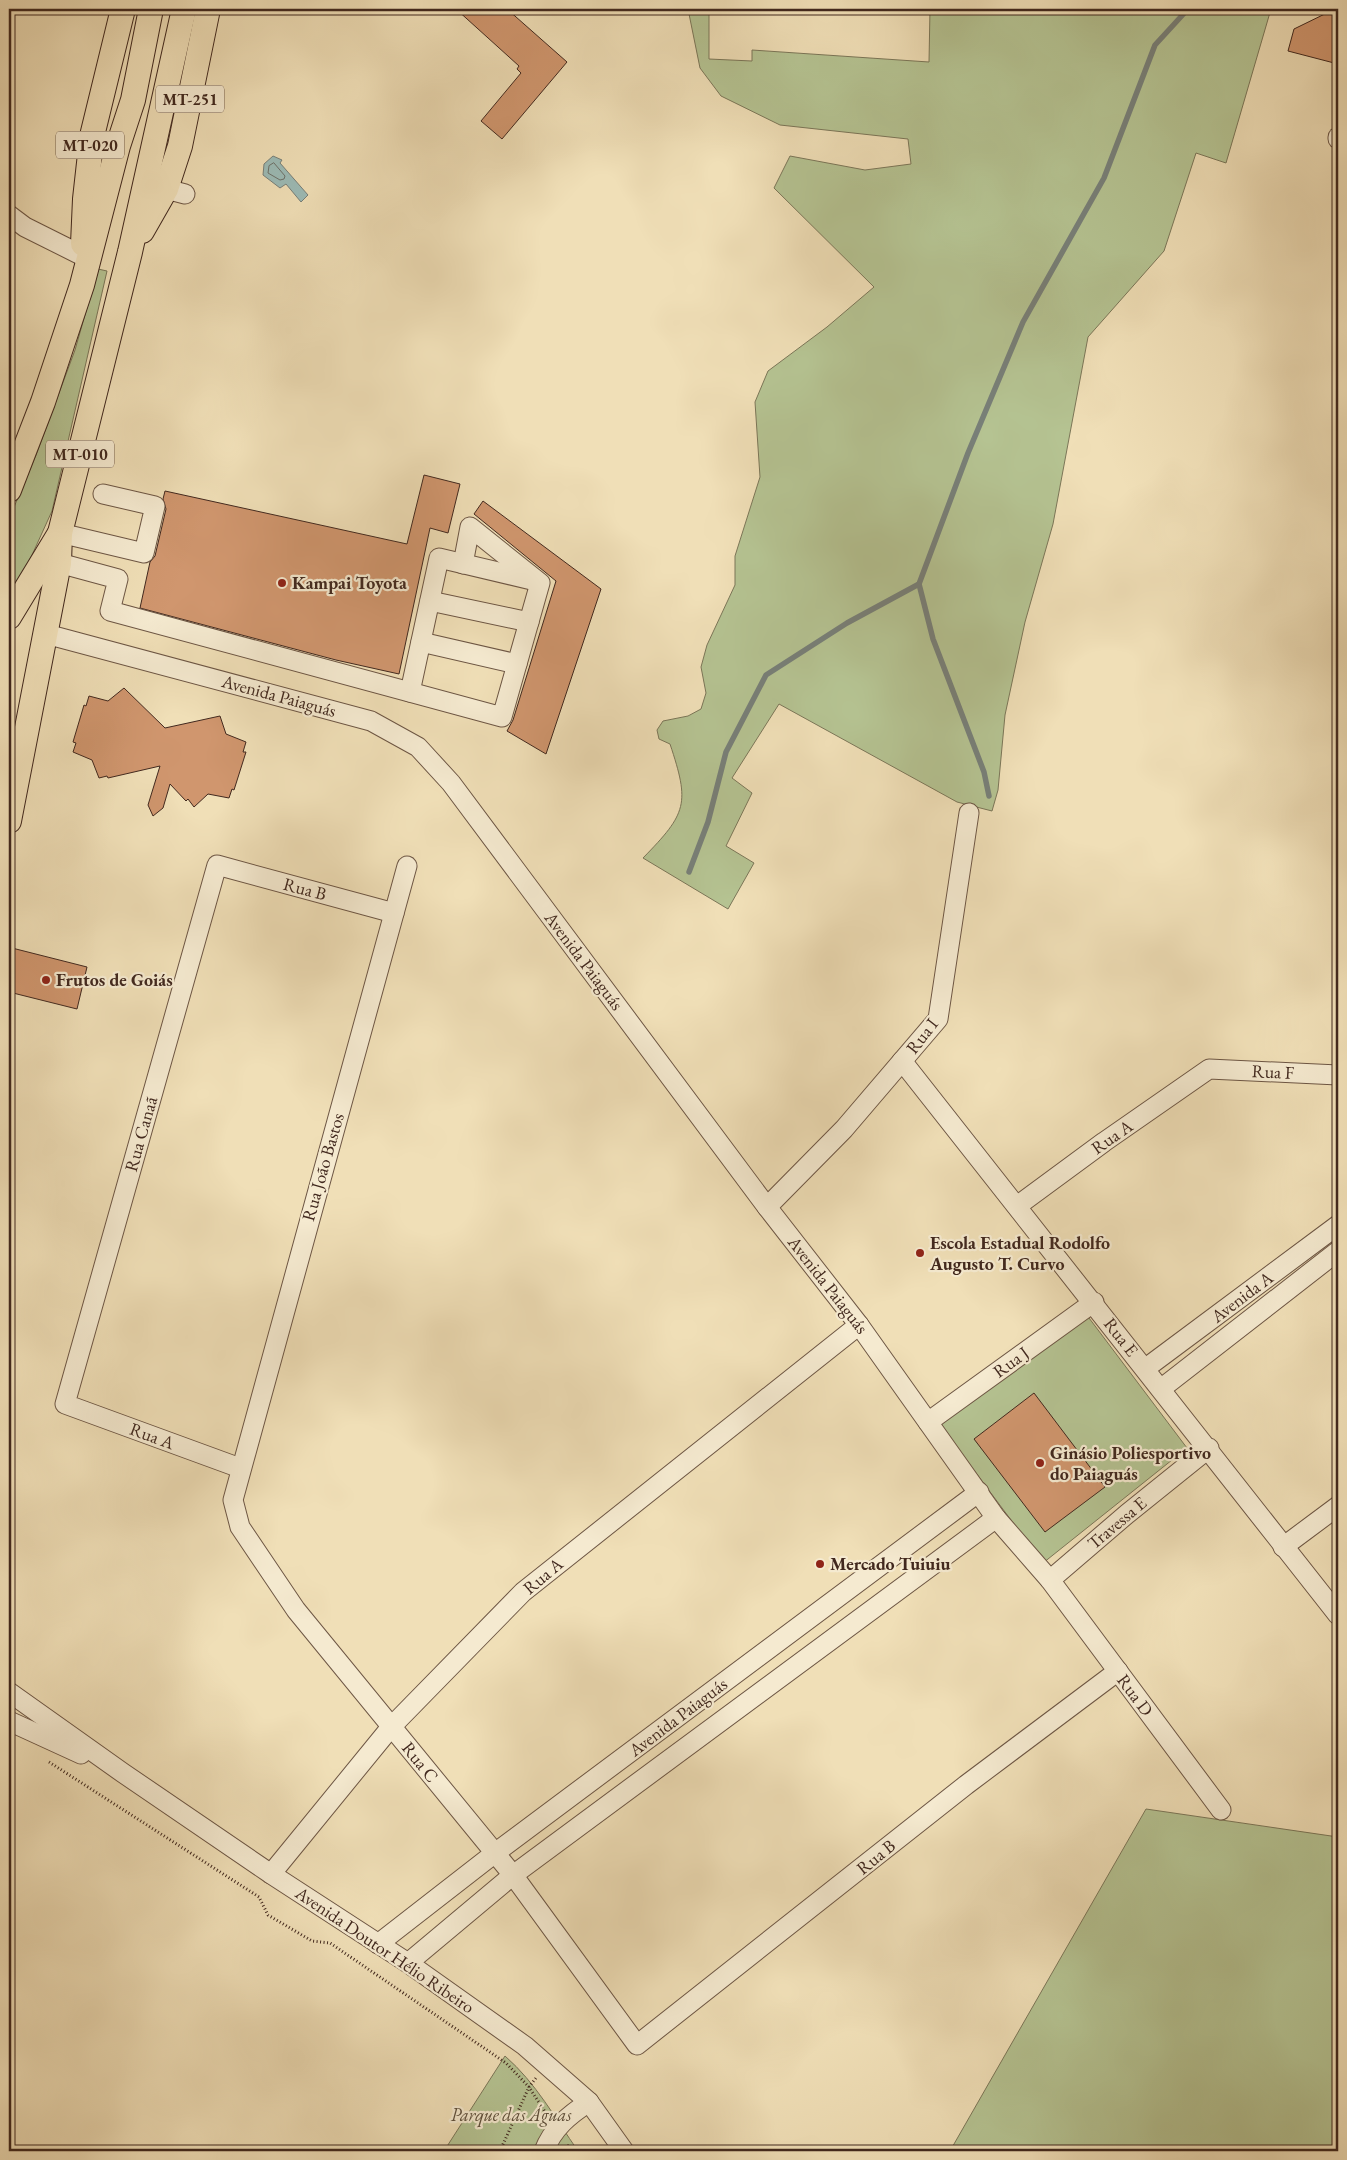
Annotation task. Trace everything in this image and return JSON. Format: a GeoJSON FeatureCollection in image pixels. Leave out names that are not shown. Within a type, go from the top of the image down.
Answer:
{"type":"FeatureCollection","features":[{"type":"Feature","properties":{"kind":"main road","name":"MT-020"},"geometry":{"type":"LineString","coordinates":[[82,285],[84,200],[92,136],[122,9]]}},
{"type":"Feature","properties":{"kind":"main road","name":"MT-010"},"geometry":{"type":"LineString","coordinates":[[9,490],[43,402],[82,285],[118,146],[133,100],[151,9]]}},
{"type":"Feature","properties":{"kind":"main road","name":"MT-010"},"geometry":{"type":"LineString","coordinates":[[9,821],[59,563],[60,533],[130,252],[184,9]]}},
{"type":"Feature","properties":{"kind":"main road","name":"MT-251"},"geometry":{"type":"LineString","coordinates":[[130,252],[176,192],[180,146],[208,9]]}},
{"type":"Feature","properties":{"kind":"main road"},"geometry":{"type":"LineString","coordinates":[[9,617],[60,533]]}},
{"type":"Feature","properties":{"kind":"street"},"geometry":{"type":"LineString","coordinates":[[9,215],[25,227],[83,256]]}},
{"type":"Feature","properties":{"kind":"street"},"geometry":{"type":"LineString","coordinates":[[60,533],[144,553],[154,506],[103,494]]}},
{"type":"Feature","properties":{"kind":"street"},"geometry":{"type":"LineString","coordinates":[[463,564],[470,527],[540,582]]}},
{"type":"Feature","properties":{"kind":"street"},"geometry":{"type":"LineString","coordinates":[[127,549],[110,611],[502,716],[540,582]]}},
{"type":"Feature","properties":{"kind":"street"},"geometry":{"type":"LineString","coordinates":[[410,692],[439,558],[540,582]]}},
{"type":"Feature","properties":{"kind":"street"},"geometry":{"type":"LineString","coordinates":[[59,563],[118,579]]}},
{"type":"Feature","properties":{"kind":"street"},"geometry":{"type":"LineString","coordinates":[[430,601],[529,622]]}},
{"type":"Feature","properties":{"kind":"street","name":"Avenida Paiaguás"},"geometry":{"type":"LineString","coordinates":[[46,634],[371,721],[418,747],[451,784],[768,1207],[859,1325],[996,1518],[1050,1580]]}},
{"type":"Feature","properties":{"kind":"street"},"geometry":{"type":"LineString","coordinates":[[421,642],[517,664]]}},
{"type":"Feature","properties":{"kind":"street","name":"Rua I"},"geometry":{"type":"LineString","coordinates":[[768,1207],[844,1129],[938,1019],[969,813]]}},
{"type":"Feature","properties":{"kind":"street","name":"Rua B"},"geometry":{"type":"LineString","coordinates":[[217,864],[394,913]]}},
{"type":"Feature","properties":{"kind":"street","name":"Rua Canaã"},"geometry":{"type":"LineString","coordinates":[[64,1404],[217,864]]}},
{"type":"Feature","properties":{"kind":"street","name":"Rua João Bastos"},"geometry":{"type":"LineString","coordinates":[[240,1468],[407,866]]}},
{"type":"Feature","properties":{"kind":"street","name":"Rua E"},"geometry":{"type":"LineString","coordinates":[[902,1061],[1162,1388],[1338,1616]]}},
{"type":"Feature","properties":{"kind":"street","name":"Rua A"},"geometry":{"type":"LineString","coordinates":[[1018,1206],[1104,1142],[1209,1069]]}},
{"type":"Feature","properties":{"kind":"street","name":"Rua F"},"geometry":{"type":"LineString","coordinates":[[1209,1069],[1338,1075]]}},
{"type":"Feature","properties":{"kind":"street","name":"Avenida A"},"geometry":{"type":"LineString","coordinates":[[1146,1368],[1338,1225]]}},
{"type":"Feature","properties":{"kind":"street","name":"Avenida A"},"geometry":{"type":"LineString","coordinates":[[1162,1388],[1248,1327],[1338,1251]]}},
{"type":"Feature","properties":{"kind":"street","name":"Rua J"},"geometry":{"type":"LineString","coordinates":[[928,1422],[1094,1302]]}},
{"type":"Feature","properties":{"kind":"street","name":"Rua A"},"geometry":{"type":"LineString","coordinates":[[271,1874],[391,1726],[523,1592],[859,1325]]}},
{"type":"Feature","properties":{"kind":"street","name":"Rua A"},"geometry":{"type":"LineString","coordinates":[[64,1404],[240,1468]]}},
{"type":"Feature","properties":{"kind":"street","name":"Travessa E"},"geometry":{"type":"LineString","coordinates":[[1050,1580],[1127,1514],[1209,1448]]}},
{"type":"Feature","properties":{"kind":"street","name":"Rua C"},"geometry":{"type":"LineString","coordinates":[[240,1468],[233,1500],[240,1527],[296,1610],[514,1874],[637,2045]]}},
{"type":"Feature","properties":{"kind":"street","name":"Avenida Paiaguás"},"geometry":{"type":"LineString","coordinates":[[378,1944],[495,1853],[979,1492]]}},
{"type":"Feature","properties":{"kind":"street"},"geometry":{"type":"LineString","coordinates":[[1283,1547],[1338,1506]]}},
{"type":"Feature","properties":{"kind":"street","name":"Avenida Paiaguás"},"geometry":{"type":"LineString","coordinates":[[408,1963],[514,1874],[996,1518]]}},
{"type":"Feature","properties":{"kind":"street","name":"Rua D"},"geometry":{"type":"LineString","coordinates":[[1050,1580],[1221,1810]]}},
{"type":"Feature","properties":{"kind":"street","name":"Rua B"},"geometry":{"type":"LineString","coordinates":[[637,2045],[966,1785],[1118,1671]]}},
{"type":"Feature","properties":{"kind":"street","name":"Avenida Doutor Hélio Ribeiro"},"geometry":{"type":"LineString","coordinates":[[9,1692],[123,1773],[271,1874],[408,1963],[525,2046],[589,2102],[624,2151]]}},
{"type":"Feature","properties":{"kind":"street","name":"Avenida Doutor Hélio Ribeiro"},"geometry":{"type":"LineString","coordinates":[[9,1721],[123,1773]]}},
{"type":"Feature","properties":{"kind":"street"},"geometry":{"type":"LineString","coordinates":[[544,2151],[556,2128],[570,2114],[589,2102]]}},
{"type":"Feature","properties":{"kind":"path"},"geometry":{"type":"LineString","coordinates":[[42,1758],[259,1897],[268,1915],[312,1941],[330,1943],[506,2062],[529,2087],[572,2151]]}},
{"type":"Feature","properties":{"kind":"path"},"geometry":{"type":"LineString","coordinates":[[500,2151],[529,2087]]}},
{"type":"Feature","properties":{"kind":"green space"},"geometry":{"type":"Polygon","coordinates":[[[688,9],[709,9],[709,59],[752,61],[752,50],[929,62],[930,9],[1271,9],[1226,163],[1196,153],[1164,251],[1088,337],[1053,524],[1025,622],[1005,715],[998,790],[992,811],[957,802],[779,704],[732,778],[752,793],[726,846],[754,863],[728,909],[643,858],[669,830],[681,807],[680,781],[670,744],[659,739],[657,730],[663,721],[688,716],[701,709],[706,693],[701,667],[707,645],[735,585],[735,556],[760,477],[755,402],[768,371],[827,327],[874,287],[774,188],[790,156],[865,170],[911,164],[908,139],[780,125],[721,96],[700,68],[688,9]]]}},
{"type":"Feature","properties":{"kind":"green space"},"geometry":{"type":"Polygon","coordinates":[[[98,269],[107,271],[52,511],[22,577],[9,598],[9,519],[36,455],[75,350],[98,269]]]}},
{"type":"Feature","properties":{"kind":"green space"},"geometry":{"type":"Polygon","coordinates":[[[1086,1314],[1187,1448],[1043,1563],[938,1422],[1086,1314]]]}},
{"type":"Feature","properties":{"kind":"green space"},"geometry":{"type":"Polygon","coordinates":[[[1146,1809],[1338,1837],[1338,2151],[950,2151],[1146,1809]]]}},
{"type":"Feature","properties":{"kind":"green space","name":"Parque das Águas"},"geometry":{"type":"Polygon","coordinates":[[[505,2056],[536,2089],[578,2151],[444,2151],[505,2056]]]}},
{"type":"Feature","properties":{"kind":"water"},"geometry":{"type":"Polygon","coordinates":[[[273,156],[282,160],[280,163],[308,195],[301,202],[286,184],[280,188],[263,175],[264,164],[273,156]]]}},
{"type":"Feature","properties":{"kind":"building"},"geometry":{"type":"Polygon","coordinates":[[[456,9],[507,9],[567,62],[502,139],[481,121],[521,73],[517,69],[519,66],[456,9]]]}},
{"type":"Feature","properties":{"kind":"building"},"geometry":{"type":"Polygon","coordinates":[[[1338,9],[1338,64],[1288,51],[1294,29],[1338,9]]]}},
{"type":"Feature","properties":{"kind":"building","name":"Kampai Toyota"},"geometry":{"type":"Polygon","coordinates":[[[424,475],[460,484],[448,533],[430,528],[399,674],[336,660],[140,608],[150,562],[155,556],[166,509],[163,499],[165,491],[407,544],[424,475]]]}},
{"type":"Feature","properties":{"kind":"building"},"geometry":{"type":"Polygon","coordinates":[[[483,501],[601,589],[546,754],[507,731],[513,720],[556,581],[474,514],[483,501]]]}},
{"type":"Feature","properties":{"kind":"building"},"geometry":{"type":"Polygon","coordinates":[[[124,688],[165,728],[220,716],[226,734],[246,742],[243,752],[246,752],[234,790],[232,789],[229,798],[208,794],[194,807],[188,799],[186,801],[170,784],[163,808],[153,816],[148,805],[160,766],[108,778],[107,776],[99,778],[92,760],[73,752],[76,743],[73,742],[84,705],[86,706],[89,696],[108,701],[124,688]]]}},
{"type":"Feature","properties":{"kind":"building","name":"Frutos de Goiás"},"geometry":{"type":"Polygon","coordinates":[[[12,948],[87,967],[77,1009],[9,992],[9,960],[12,948]]]}},
{"type":"Feature","properties":{"kind":"building","name":"Ginásio Poliesportivo do Paiaguás"},"geometry":{"type":"Polygon","coordinates":[[[1034,1393],[1105,1487],[1045,1532],[974,1439],[1034,1393]]]}},
{"type":"Feature","properties":{"kind":"waterway"},"geometry":{"type":"LineString","coordinates":[[689,872],[708,822],[726,752],[766,675],[847,623],[919,584],[968,453],[1023,322],[1104,178],[1155,45],[1188,9]]}},
{"type":"Feature","properties":{"kind":"waterway"},"geometry":{"type":"LineString","coordinates":[[919,584],[933,639],[984,772],[989,796]]}},
{"type":"Feature","properties":{"kind":"place","name":"Kampai Toyota"},"geometry":{"type":"Point","coordinates":[282,583]}},
{"type":"Feature","properties":{"kind":"place","name":"Frutos de Goiás"},"geometry":{"type":"Point","coordinates":[46,980]}},
{"type":"Feature","properties":{"kind":"place","name":"Escola Estadual Rodolfo Augusto T. Curvo"},"geometry":{"type":"Point","coordinates":[920,1253]}},
{"type":"Feature","properties":{"kind":"place","name":"Ginásio Poliesportivo do Paiaguás"},"geometry":{"type":"Point","coordinates":[1040,1463]}},
{"type":"Feature","properties":{"kind":"place","name":"Mercado Tuiuiu"},"geometry":{"type":"Point","coordinates":[820,1564]}}]}
